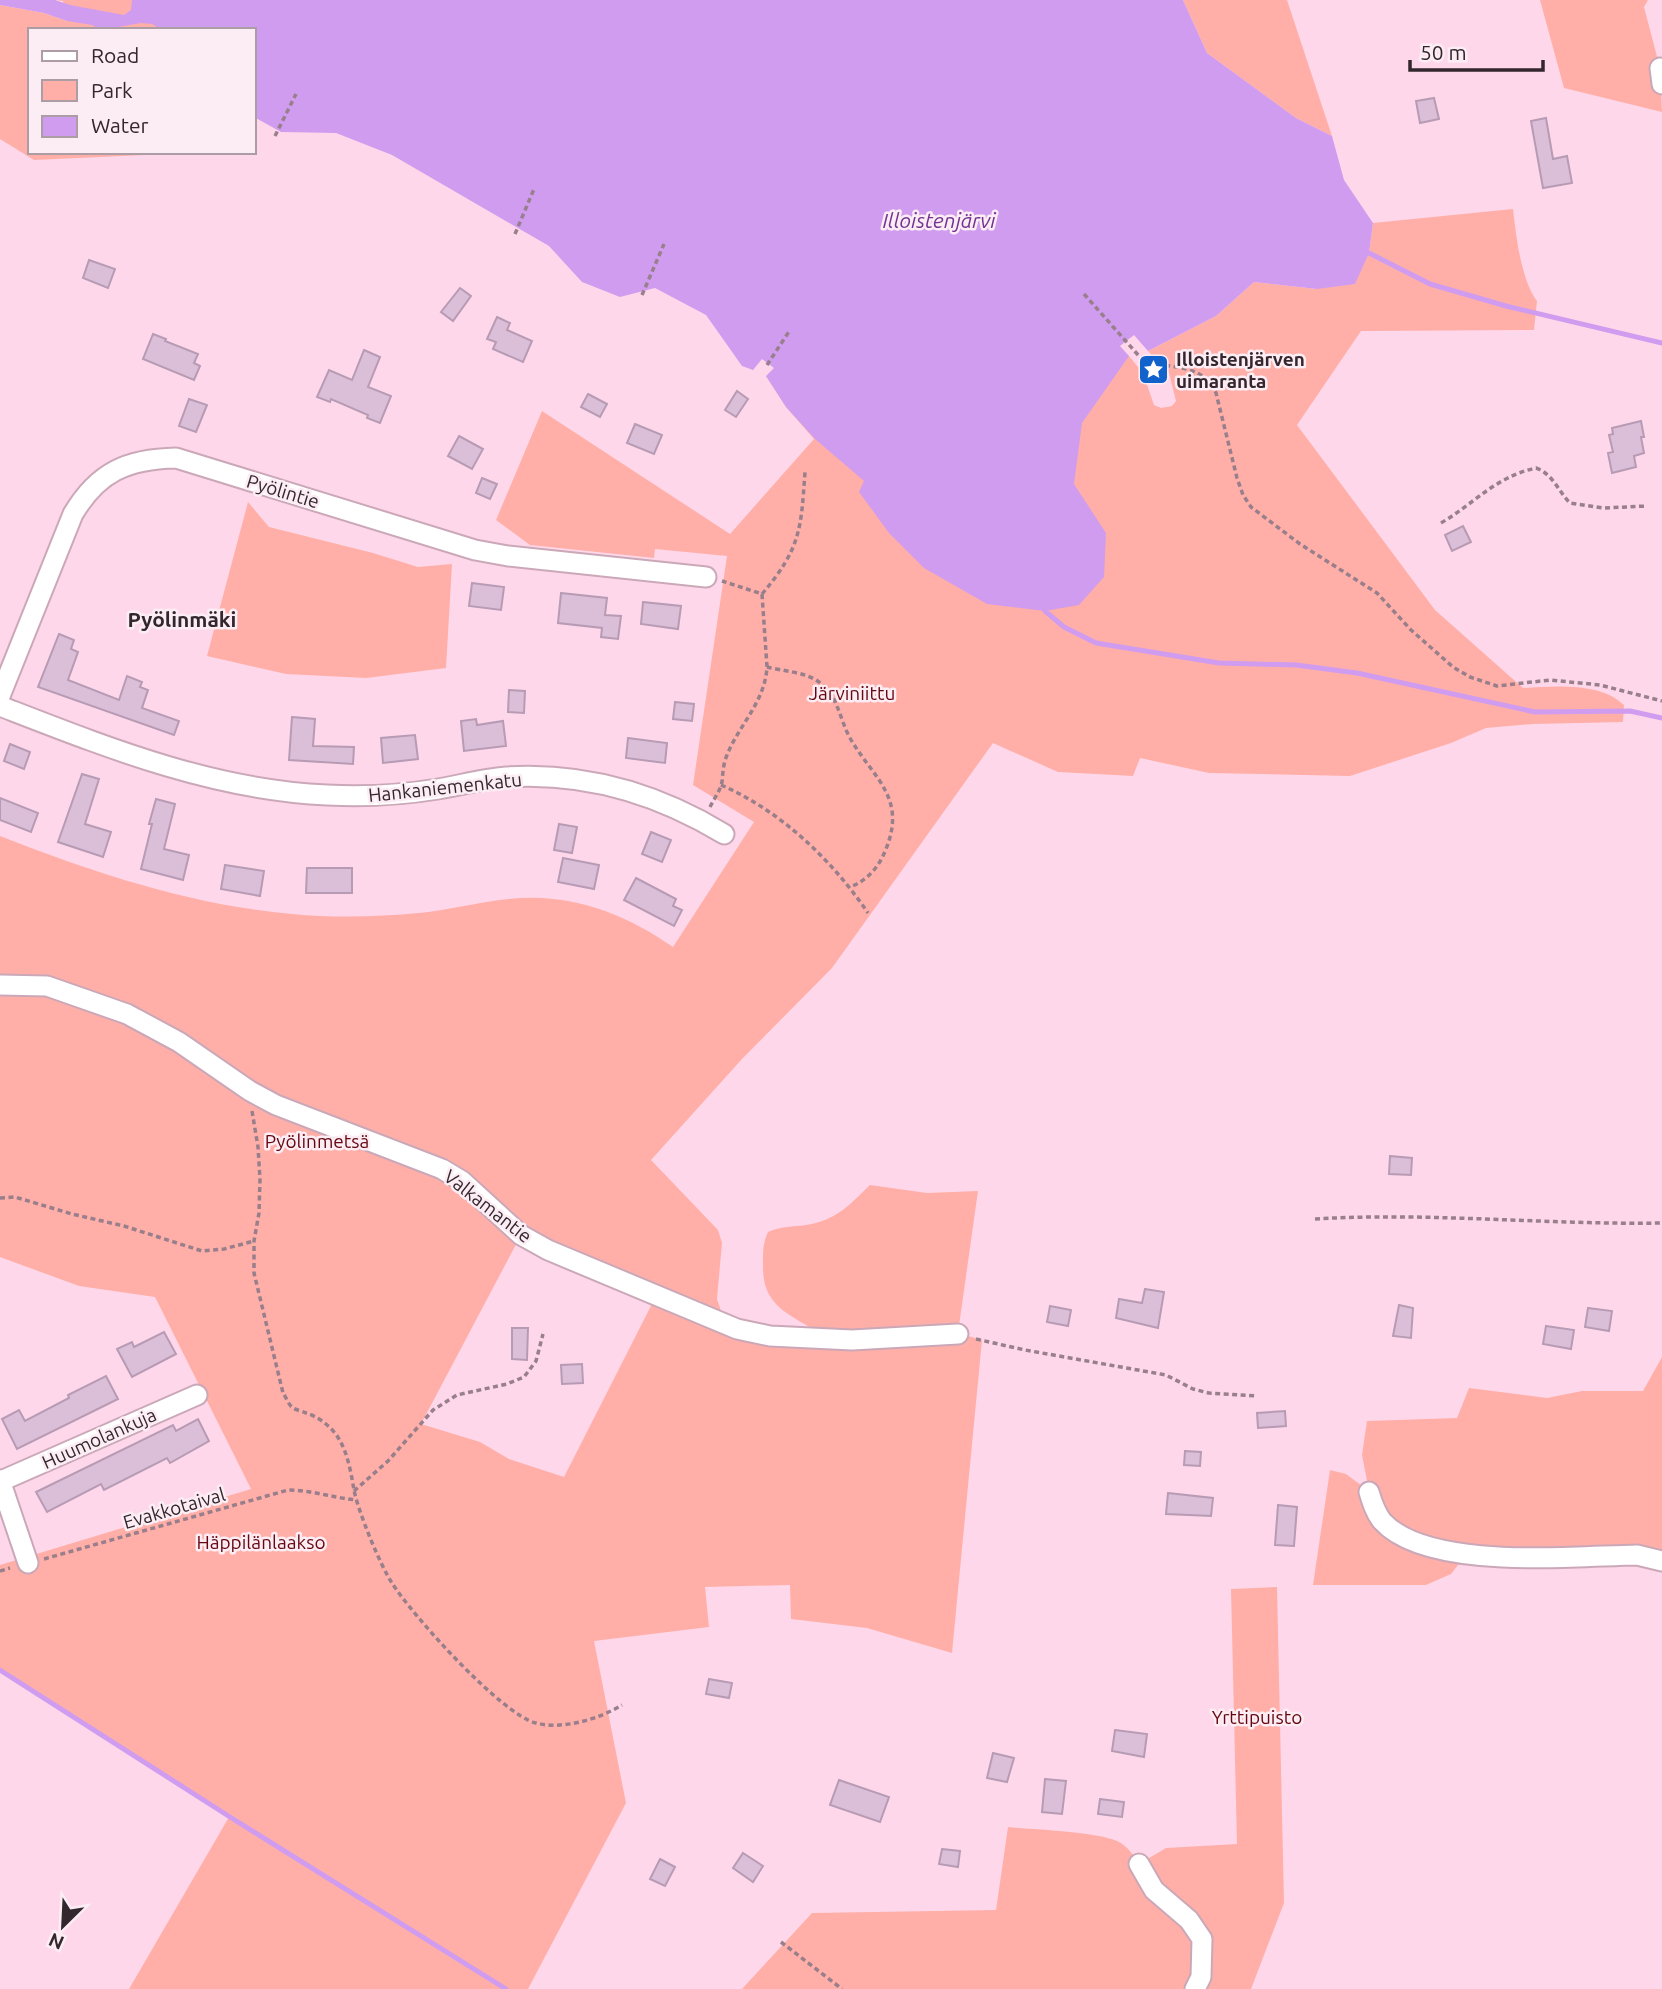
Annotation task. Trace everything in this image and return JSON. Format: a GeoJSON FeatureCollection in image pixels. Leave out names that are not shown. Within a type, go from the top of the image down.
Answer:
{"type":"FeatureCollection","features":[{"type":"Feature","properties":{"kind":"street","name":"Pyölintie"},"geometry":{"type":"LineString","coordinates":[[0,696],[73,514],[84,496],[106,475],[120,467],[145,460],[176,458],[475,550],[712,579]]}},
{"type":"Feature","properties":{"kind":"street","name":"Hankaniemenkatu"},"geometry":{"type":"LineString","coordinates":[[0,706],[142,758],[236,785],[326,795],[369,796],[408,793],[509,777],[585,780],[644,795],[724,834]]}},
{"type":"Feature","properties":{"kind":"street","name":"Valkamantie"},"geometry":{"type":"LineString","coordinates":[[0,985],[47,986],[127,1014],[179,1042],[250,1091],[276,1105],[442,1169],[462,1181],[521,1234],[548,1250],[737,1329],[770,1336],[852,1340],[958,1334]]}},
{"type":"Feature","properties":{"kind":"street","name":"Huumolankuja"},"geometry":{"type":"LineString","coordinates":[[0,1481],[197,1395]]}},
{"type":"Feature","properties":{"kind":"street"},"geometry":{"type":"LineString","coordinates":[[0,1481],[28,1563]]}},
{"type":"Feature","properties":{"kind":"street"},"geometry":{"type":"LineString","coordinates":[[1369,1492],[1374,1508],[1383,1521],[1402,1535],[1465,1555],[1637,1555],[1662,1561]]}},
{"type":"Feature","properties":{"kind":"street"},"geometry":{"type":"LineString","coordinates":[[1139,1864],[1154,1890],[1189,1920],[1202,1939],[1201,1978],[1195,1989]]}},
{"type":"Feature","properties":{"kind":"path"},"geometry":{"type":"LineString","coordinates":[[275,136],[296,94]]}},
{"type":"Feature","properties":{"kind":"path"},"geometry":{"type":"LineString","coordinates":[[515,234],[534,189]]}},
{"type":"Feature","properties":{"kind":"path"},"geometry":{"type":"LineString","coordinates":[[642,295],[664,244]]}},
{"type":"Feature","properties":{"kind":"path"},"geometry":{"type":"LineString","coordinates":[[1084,294],[1139,356],[1163,366],[1200,373],[1210,381],[1216,393],[1237,478],[1251,507],[1300,544],[1377,593],[1411,630],[1453,667],[1470,677],[1497,686],[1570,682],[1600,685],[1662,701]]}},
{"type":"Feature","properties":{"kind":"path"},"geometry":{"type":"LineString","coordinates":[[767,365],[790,330]]}},
{"type":"Feature","properties":{"kind":"path"},"geometry":{"type":"LineString","coordinates":[[1441,523],[1464,509],[1478,495],[1495,484],[1536,468],[1544,470],[1552,478],[1570,503],[1603,508],[1647,506]]}},
{"type":"Feature","properties":{"kind":"path"},"geometry":{"type":"LineString","coordinates":[[713,801],[721,785],[725,758],[760,696],[766,678],[762,594],[787,563],[795,544],[801,519],[805,472]]}},
{"type":"Feature","properties":{"kind":"path"},"geometry":{"type":"LineString","coordinates":[[712,579],[762,594]]}},
{"type":"Feature","properties":{"kind":"path"},"geometry":{"type":"LineString","coordinates":[[767,667],[817,680],[832,694],[850,738],[887,793],[893,808],[893,823],[884,853],[863,882],[850,887]]}},
{"type":"Feature","properties":{"kind":"path"},"geometry":{"type":"LineString","coordinates":[[721,785],[777,816],[850,887],[868,913]]}},
{"type":"Feature","properties":{"kind":"path"},"geometry":{"type":"LineString","coordinates":[[250,1091],[260,1179],[254,1273],[284,1393],[292,1408],[326,1424],[339,1438],[353,1474],[357,1500],[391,1583],[444,1647],[501,1702],[533,1723],[554,1726],[606,1715],[622,1704]]}},
{"type":"Feature","properties":{"kind":"path"},"geometry":{"type":"LineString","coordinates":[[0,1198],[15,1197],[124,1226],[202,1251],[224,1249],[254,1241]]}},
{"type":"Feature","properties":{"kind":"path"},"geometry":{"type":"LineString","coordinates":[[1315,1219],[1385,1216],[1590,1224],[1662,1223]]}},
{"type":"Feature","properties":{"kind":"path"},"geometry":{"type":"LineString","coordinates":[[354,1491],[388,1461],[433,1410],[457,1395],[507,1384],[524,1377],[536,1361],[543,1334]]}},
{"type":"Feature","properties":{"kind":"path"},"geometry":{"type":"LineString","coordinates":[[958,1334],[1025,1350],[1166,1375],[1193,1389],[1209,1393],[1257,1396]]}},
{"type":"Feature","properties":{"kind":"path","name":"Evakkotaival"},"geometry":{"type":"LineString","coordinates":[[0,1571],[288,1490],[357,1500]]}},
{"type":"Feature","properties":{"kind":"path"},"geometry":{"type":"LineString","coordinates":[[781,1942],[842,1989]]}},
{"type":"Feature","properties":{"kind":"green space"},"geometry":{"type":"Polygon","coordinates":[[[55,0],[206,0],[218,28],[28,28],[28,154],[145,155],[34,160],[0,139],[0,5],[44,13],[67,21],[63,1],[55,0]]]}},
{"type":"Feature","properties":{"kind":"green space"},"geometry":{"type":"Polygon","coordinates":[[[1183,0],[1287,0],[1332,136],[1296,118],[1207,53],[1183,0]]]}},
{"type":"Feature","properties":{"kind":"green space"},"geometry":{"type":"Polygon","coordinates":[[[1540,0],[1648,0],[1644,7],[1660,68],[1662,112],[1564,88],[1540,0]]]}},
{"type":"Feature","properties":{"kind":"green space"},"geometry":{"type":"Polygon","coordinates":[[[1513,209],[1523,270],[1537,301],[1534,330],[1361,331],[1297,425],[1435,610],[1523,688],[1576,687],[1603,692],[1624,705],[1623,722],[1486,728],[1451,743],[1350,776],[1209,773],[1140,758],[1133,776],[1058,772],[993,743],[832,968],[742,1059],[651,1160],[718,1230],[722,1243],[717,1299],[723,1317],[827,1338],[784,1312],[769,1295],[763,1270],[764,1246],[768,1232],[826,1219],[842,1211],[870,1185],[927,1193],[978,1191],[958,1333],[982,1340],[952,1653],[867,1628],[791,1619],[790,1585],[705,1587],[709,1627],[594,1641],[626,1803],[528,1989],[129,1989],[229,1817],[0,1670],[0,1565],[251,1489],[155,1297],[79,1286],[0,1257],[0,836],[107,875],[180,895],[254,910],[308,915],[371,916],[430,912],[509,899],[553,899],[574,902],[616,915],[673,947],[754,822],[693,785],[727,556],[655,549],[654,558],[530,545],[496,520],[542,411],[730,534],[814,439],[786,407],[766,376],[1129,356],[1143,373],[1154,405],[1161,408],[1172,406],[1176,401],[1169,373],[1148,351],[1216,316],[1254,282],[1317,289],[1369,253],[1373,223],[1513,209]],[[521,1235],[421,1424],[480,1442],[509,1459],[564,1477],[656,1296],[521,1235]]]}},
{"type":"Feature","properties":{"kind":"green space"},"geometry":{"type":"Polygon","coordinates":[[[248,502],[269,527],[418,567],[452,564],[446,668],[366,678],[286,674],[207,656],[248,502]]]}},
{"type":"Feature","properties":{"kind":"green space"},"geometry":{"type":"Polygon","coordinates":[[[1662,1357],[1662,1561],[1466,1555],[1451,1574],[1426,1585],[1313,1585],[1330,1470],[1346,1474],[1369,1491],[1362,1455],[1367,1421],[1457,1418],[1469,1388],[1547,1398],[1582,1391],[1643,1391],[1662,1357]]]}},
{"type":"Feature","properties":{"kind":"green space","name":"Yrttipuisto"},"geometry":{"type":"Polygon","coordinates":[[[1277,1587],[1284,1903],[1251,1989],[742,1989],[812,1913],[996,1910],[1008,1827],[1107,1838],[1124,1845],[1139,1864],[1166,1848],[1237,1844],[1231,1589],[1277,1587]]]}},
{"type":"Feature","properties":{"kind":"water","name":"Illoistenjärvi"},"geometry":{"type":"Polygon","coordinates":[[[0,0],[55,0],[124,15],[131,10],[132,0],[1183,0],[1207,53],[1296,118],[1332,136],[1344,180],[1373,223],[1369,253],[1355,284],[1317,289],[1254,282],[1216,316],[1148,351],[1134,335],[1120,346],[1129,356],[1082,423],[1074,484],[1106,533],[1104,577],[1079,605],[1045,611],[987,604],[924,568],[889,533],[859,492],[864,481],[815,439],[786,407],[766,376],[774,368],[762,359],[753,370],[742,366],[706,315],[655,288],[620,297],[582,282],[549,246],[392,155],[336,133],[281,132],[256,118],[256,28],[159,28],[141,23],[97,28],[44,13],[0,5],[0,0]]]}},
{"type":"Feature","properties":{"kind":"building"},"geometry":{"type":"Polygon","coordinates":[[[1434,98],[1439,119],[1420,123],[1416,101],[1434,98]]]}},
{"type":"Feature","properties":{"kind":"building"},"geometry":{"type":"Polygon","coordinates":[[[1546,118],[1553,159],[1567,156],[1572,183],[1543,188],[1531,121],[1546,118]]]}},
{"type":"Feature","properties":{"kind":"building"},"geometry":{"type":"Polygon","coordinates":[[[89,260],[115,269],[108,288],[83,278],[89,260]]]}},
{"type":"Feature","properties":{"kind":"building"},"geometry":{"type":"Polygon","coordinates":[[[460,288],[471,296],[453,321],[441,312],[460,288]]]}},
{"type":"Feature","properties":{"kind":"building"},"geometry":{"type":"Polygon","coordinates":[[[497,317],[510,323],[507,330],[532,341],[523,362],[493,349],[496,342],[487,339],[497,317]]]}},
{"type":"Feature","properties":{"kind":"building"},"geometry":{"type":"Polygon","coordinates":[[[153,334],[198,354],[194,363],[200,366],[194,380],[143,359],[153,334]]]}},
{"type":"Feature","properties":{"kind":"building"},"geometry":{"type":"Polygon","coordinates":[[[364,350],[380,357],[368,387],[391,396],[380,423],[331,399],[330,402],[317,397],[329,370],[352,380],[364,350]]]}},
{"type":"Feature","properties":{"kind":"building"},"geometry":{"type":"Polygon","coordinates":[[[737,391],[748,399],[736,417],[725,410],[737,391]]]}},
{"type":"Feature","properties":{"kind":"building"},"geometry":{"type":"Polygon","coordinates":[[[588,394],[607,404],[600,417],[581,407],[588,394]]]}},
{"type":"Feature","properties":{"kind":"building"},"geometry":{"type":"Polygon","coordinates":[[[189,399],[207,405],[196,432],[179,426],[189,399]]]}},
{"type":"Feature","properties":{"kind":"building"},"geometry":{"type":"Polygon","coordinates":[[[1641,421],[1644,453],[1634,456],[1636,467],[1612,473],[1608,453],[1613,452],[1609,435],[1613,434],[1612,428],[1641,421]]]}},
{"type":"Feature","properties":{"kind":"building"},"geometry":{"type":"Polygon","coordinates":[[[635,424],[662,435],[654,454],[627,443],[635,424]]]}},
{"type":"Feature","properties":{"kind":"building"},"geometry":{"type":"Polygon","coordinates":[[[459,436],[483,449],[472,469],[448,456],[459,436]]]}},
{"type":"Feature","properties":{"kind":"building"},"geometry":{"type":"Polygon","coordinates":[[[482,478],[497,484],[490,499],[476,493],[482,478]]]}},
{"type":"Feature","properties":{"kind":"building"},"geometry":{"type":"Polygon","coordinates":[[[1463,526],[1471,542],[1452,551],[1445,535],[1463,526]]]}},
{"type":"Feature","properties":{"kind":"building"},"geometry":{"type":"Polygon","coordinates":[[[472,583],[504,587],[501,610],[469,606],[472,583]]]}},
{"type":"Feature","properties":{"kind":"building"},"geometry":{"type":"Polygon","coordinates":[[[561,593],[607,598],[605,615],[621,616],[618,639],[601,637],[602,628],[558,623],[561,593]]]}},
{"type":"Feature","properties":{"kind":"building"},"geometry":{"type":"Polygon","coordinates":[[[643,602],[681,606],[678,629],[641,624],[643,602]]]}},
{"type":"Feature","properties":{"kind":"building"},"geometry":{"type":"Polygon","coordinates":[[[59,634],[74,640],[71,649],[78,652],[68,680],[119,700],[127,676],[142,682],[140,687],[148,690],[142,708],[179,721],[174,735],[38,687],[59,634]]]}},
{"type":"Feature","properties":{"kind":"building"},"geometry":{"type":"Polygon","coordinates":[[[509,690],[525,691],[524,713],[508,712],[509,690]]]}},
{"type":"Feature","properties":{"kind":"building"},"geometry":{"type":"Polygon","coordinates":[[[675,702],[694,704],[692,721],[673,719],[675,702]]]}},
{"type":"Feature","properties":{"kind":"building"},"geometry":{"type":"Polygon","coordinates":[[[292,717],[315,719],[313,746],[354,747],[353,764],[289,760],[292,717]]]}},
{"type":"Feature","properties":{"kind":"building"},"geometry":{"type":"Polygon","coordinates":[[[476,719],[477,725],[503,721],[506,746],[464,751],[461,721],[476,719]]]}},
{"type":"Feature","properties":{"kind":"building"},"geometry":{"type":"Polygon","coordinates":[[[415,735],[418,759],[383,763],[381,738],[415,735]]]}},
{"type":"Feature","properties":{"kind":"building"},"geometry":{"type":"Polygon","coordinates":[[[628,738],[667,743],[665,763],[626,758],[628,738]]]}},
{"type":"Feature","properties":{"kind":"building"},"geometry":{"type":"Polygon","coordinates":[[[10,744],[30,752],[24,769],[4,761],[10,744]]]}},
{"type":"Feature","properties":{"kind":"building"},"geometry":{"type":"Polygon","coordinates":[[[82,774],[99,779],[85,824],[111,832],[103,857],[58,842],[82,774]]]}},
{"type":"Feature","properties":{"kind":"building"},"geometry":{"type":"Polygon","coordinates":[[[0,798],[38,813],[31,832],[0,820],[0,798]]]}},
{"type":"Feature","properties":{"kind":"building"},"geometry":{"type":"Polygon","coordinates":[[[156,799],[175,804],[164,849],[189,855],[183,880],[141,869],[156,799]]]}},
{"type":"Feature","properties":{"kind":"building"},"geometry":{"type":"Polygon","coordinates":[[[559,824],[577,827],[572,853],[554,850],[559,824]]]}},
{"type":"Feature","properties":{"kind":"building"},"geometry":{"type":"Polygon","coordinates":[[[651,832],[671,840],[662,862],[642,854],[651,832]]]}},
{"type":"Feature","properties":{"kind":"building"},"geometry":{"type":"Polygon","coordinates":[[[563,858],[599,865],[594,889],[558,882],[563,858]]]}},
{"type":"Feature","properties":{"kind":"building"},"geometry":{"type":"Polygon","coordinates":[[[225,865],[264,871],[260,896],[221,889],[225,865]]]}},
{"type":"Feature","properties":{"kind":"building"},"geometry":{"type":"Polygon","coordinates":[[[307,868],[352,868],[352,893],[306,893],[307,868]]]}},
{"type":"Feature","properties":{"kind":"building"},"geometry":{"type":"Polygon","coordinates":[[[636,878],[676,899],[673,906],[682,910],[674,926],[624,900],[636,878]]]}},
{"type":"Feature","properties":{"kind":"building"},"geometry":{"type":"Polygon","coordinates":[[[1390,1156],[1412,1158],[1411,1175],[1389,1174],[1390,1156]]]}},
{"type":"Feature","properties":{"kind":"building"},"geometry":{"type":"Polygon","coordinates":[[[1145,1289],[1164,1292],[1158,1328],[1116,1318],[1119,1299],[1142,1303],[1145,1289]]]}},
{"type":"Feature","properties":{"kind":"building"},"geometry":{"type":"Polygon","coordinates":[[[1399,1305],[1413,1308],[1411,1338],[1393,1336],[1399,1305]]]}},
{"type":"Feature","properties":{"kind":"building"},"geometry":{"type":"Polygon","coordinates":[[[1050,1306],[1071,1310],[1068,1326],[1047,1322],[1050,1306]]]}},
{"type":"Feature","properties":{"kind":"building"},"geometry":{"type":"Polygon","coordinates":[[[1588,1308],[1612,1311],[1609,1331],[1585,1327],[1588,1308]]]}},
{"type":"Feature","properties":{"kind":"building"},"geometry":{"type":"Polygon","coordinates":[[[1546,1326],[1574,1330],[1571,1349],[1543,1344],[1546,1326]]]}},
{"type":"Feature","properties":{"kind":"building"},"geometry":{"type":"Polygon","coordinates":[[[512,1328],[528,1328],[527,1360],[512,1359],[512,1328]]]}},
{"type":"Feature","properties":{"kind":"building"},"geometry":{"type":"Polygon","coordinates":[[[164,1332],[176,1354],[132,1377],[117,1349],[132,1342],[134,1347],[164,1332]]]}},
{"type":"Feature","properties":{"kind":"building"},"geometry":{"type":"Polygon","coordinates":[[[582,1364],[583,1383],[562,1384],[561,1365],[582,1364]]]}},
{"type":"Feature","properties":{"kind":"building"},"geometry":{"type":"Polygon","coordinates":[[[106,1376],[118,1399],[17,1449],[2,1419],[19,1410],[25,1421],[106,1376]]]}},
{"type":"Feature","properties":{"kind":"building"},"geometry":{"type":"Polygon","coordinates":[[[1285,1411],[1286,1426],[1258,1428],[1257,1413],[1285,1411]]]}},
{"type":"Feature","properties":{"kind":"building"},"geometry":{"type":"Polygon","coordinates":[[[198,1419],[209,1441],[170,1463],[167,1458],[104,1490],[101,1484],[47,1512],[36,1492],[173,1425],[176,1431],[198,1419]]]}},
{"type":"Feature","properties":{"kind":"building"},"geometry":{"type":"Polygon","coordinates":[[[1185,1451],[1201,1452],[1200,1466],[1184,1465],[1185,1451]]]}},
{"type":"Feature","properties":{"kind":"building"},"geometry":{"type":"Polygon","coordinates":[[[1168,1493],[1213,1498],[1211,1516],[1166,1514],[1168,1493]]]}},
{"type":"Feature","properties":{"kind":"building"},"geometry":{"type":"Polygon","coordinates":[[[1278,1505],[1297,1507],[1294,1546],[1275,1545],[1278,1505]]]}},
{"type":"Feature","properties":{"kind":"building"},"geometry":{"type":"Polygon","coordinates":[[[709,1679],[732,1683],[729,1698],[706,1694],[709,1679]]]}},
{"type":"Feature","properties":{"kind":"building"},"geometry":{"type":"Polygon","coordinates":[[[1115,1730],[1147,1734],[1144,1757],[1112,1751],[1115,1730]]]}},
{"type":"Feature","properties":{"kind":"building"},"geometry":{"type":"Polygon","coordinates":[[[993,1753],[1014,1758],[1007,1782],[987,1778],[993,1753]]]}},
{"type":"Feature","properties":{"kind":"building"},"geometry":{"type":"Polygon","coordinates":[[[1045,1779],[1066,1781],[1062,1814],[1042,1812],[1045,1779]]]}},
{"type":"Feature","properties":{"kind":"building"},"geometry":{"type":"Polygon","coordinates":[[[839,1780],[889,1797],[880,1822],[830,1805],[839,1780]]]}},
{"type":"Feature","properties":{"kind":"building"},"geometry":{"type":"Polygon","coordinates":[[[1100,1799],[1124,1802],[1122,1817],[1098,1814],[1100,1799]]]}},
{"type":"Feature","properties":{"kind":"building"},"geometry":{"type":"Polygon","coordinates":[[[942,1849],[960,1851],[958,1867],[939,1864],[942,1849]]]}},
{"type":"Feature","properties":{"kind":"building"},"geometry":{"type":"Polygon","coordinates":[[[743,1853],[763,1866],[753,1882],[733,1868],[743,1853]]]}},
{"type":"Feature","properties":{"kind":"building"},"geometry":{"type":"Polygon","coordinates":[[[660,1859],[675,1867],[665,1886],[650,1879],[660,1859]]]}},
{"type":"Feature","properties":{"kind":"waterway"},"geometry":{"type":"LineString","coordinates":[[1369,253],[1430,284],[1506,306],[1662,343]]}},
{"type":"Feature","properties":{"kind":"waterway"},"geometry":{"type":"LineString","coordinates":[[1045,611],[1064,627],[1096,643],[1219,663],[1296,665],[1357,673],[1535,712],[1630,711],[1662,718]]}},
{"type":"Feature","properties":{"kind":"waterway"},"geometry":{"type":"LineString","coordinates":[[0,1670],[506,1989]]}},
{"type":"Feature","properties":{"kind":"place","name":"Illoistenjärven uimaranta"},"geometry":{"type":"Point","coordinates":[1153,370]}},
{"type":"Feature","properties":{"kind":"district","name":"Pyölinmäki"},"geometry":{"type":"Point","coordinates":[182,619]}},
{"type":"Feature","properties":{"kind":"park label","name":"Järviniittu"},"geometry":{"type":"Point","coordinates":[852,693]}},
{"type":"Feature","properties":{"kind":"park label","name":"Pyölinmetsä"},"geometry":{"type":"Point","coordinates":[317,1141]}},
{"type":"Feature","properties":{"kind":"park label","name":"Häppilänlaakso"},"geometry":{"type":"Point","coordinates":[261,1542]}}]}
